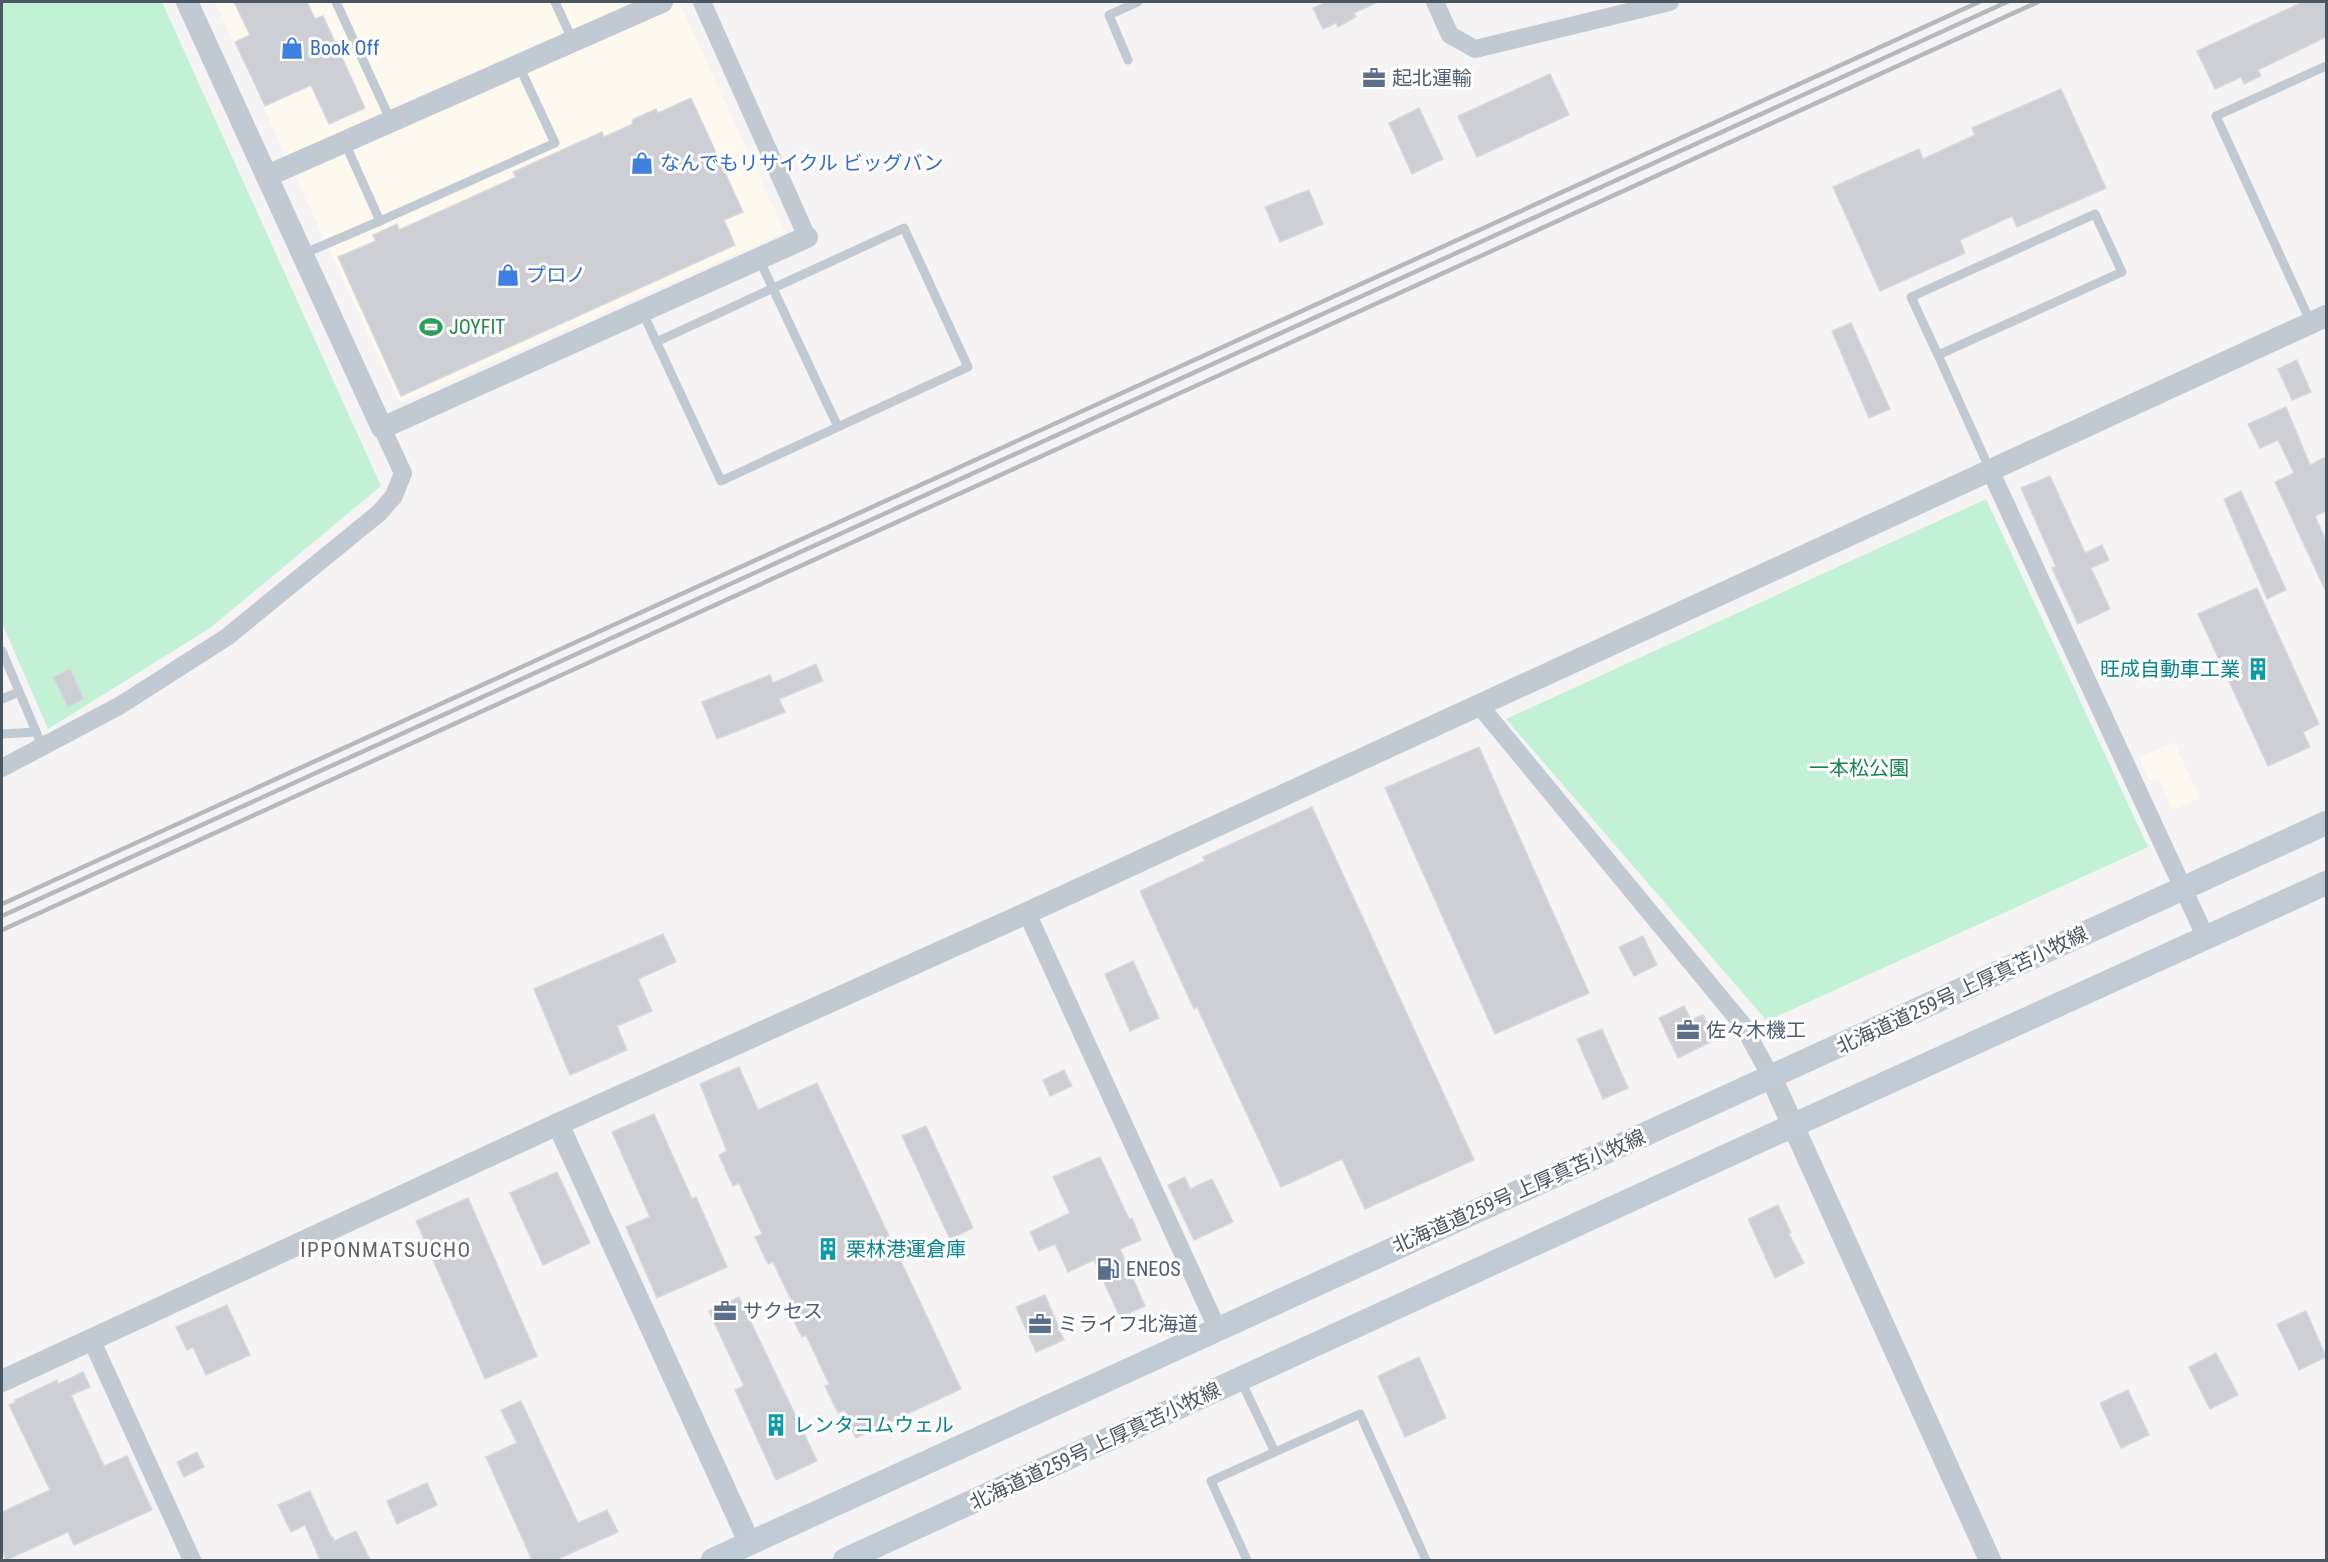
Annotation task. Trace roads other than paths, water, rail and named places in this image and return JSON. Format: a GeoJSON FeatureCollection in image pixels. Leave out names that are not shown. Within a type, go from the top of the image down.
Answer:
{"type":"FeatureCollection","features":[{"type":"Feature","properties":{"kind":"main road","name":"北海道道259号 上厚真苫小牧線"},"geometry":{"type":"LineString","coordinates":[[713,1560],[2326,823]]}},
{"type":"Feature","properties":{"kind":"main road","name":"北海道道259号 上厚真苫小牧線"},"geometry":{"type":"LineString","coordinates":[[846,1560],[2326,883]]}},
{"type":"Feature","properties":{"kind":"street"},"geometry":{"type":"LineString","coordinates":[[2,768],[39,740],[119,706],[227,637],[379,513],[394,496],[403,472],[187,2]]}},
{"type":"Feature","properties":{"kind":"street"},"geometry":{"type":"LineString","coordinates":[[267,176],[662,2]]}},
{"type":"Feature","properties":{"kind":"street"},"geometry":{"type":"LineString","coordinates":[[382,428],[807,237],[702,2]]}},
{"type":"Feature","properties":{"kind":"street"},"geometry":{"type":"LineString","coordinates":[[1435,2],[1450,35],[1475,49],[1670,2]]}},
{"type":"Feature","properties":{"kind":"street"},"geometry":{"type":"LineString","coordinates":[[2,1381],[558,1124],[1027,913],[2319,320]]}},
{"type":"Feature","properties":{"kind":"street"},"geometry":{"type":"LineString","coordinates":[[1990,471],[2206,938]]}},
{"type":"Feature","properties":{"kind":"street"},"geometry":{"type":"LineString","coordinates":[[1479,705],[1742,1024],[1794,1125],[1990,1560]]}},
{"type":"Feature","properties":{"kind":"street"},"geometry":{"type":"LineString","coordinates":[[1027,913],[1217,1328]]}},
{"type":"Feature","properties":{"kind":"street"},"geometry":{"type":"LineString","coordinates":[[558,1124],[750,1544]]}},
{"type":"Feature","properties":{"kind":"street"},"geometry":{"type":"LineString","coordinates":[[91,1340],[192,1560]]}},
{"type":"Feature","properties":{"kind":"lane"},"geometry":{"type":"LineString","coordinates":[[336,2],[391,121]]}},
{"type":"Feature","properties":{"kind":"lane"},"geometry":{"type":"LineString","coordinates":[[555,2],[573,41]]}},
{"type":"Feature","properties":{"kind":"lane"},"geometry":{"type":"LineString","coordinates":[[1128,60],[1109,15],[1138,2]]}},
{"type":"Feature","properties":{"kind":"lane"},"geometry":{"type":"LineString","coordinates":[[303,254],[555,143],[519,65]]}},
{"type":"Feature","properties":{"kind":"lane"},"geometry":{"type":"LineString","coordinates":[[2319,320],[2216,116],[2326,66]]}},
{"type":"Feature","properties":{"kind":"lane"},"geometry":{"type":"LineString","coordinates":[[344,141],[380,221]]}},
{"type":"Feature","properties":{"kind":"lane"},"geometry":{"type":"LineString","coordinates":[[1938,355],[2122,272],[2095,214],[1911,297],[1990,471]]}},
{"type":"Feature","properties":{"kind":"lane"},"geometry":{"type":"LineString","coordinates":[[642,311],[656,342],[721,481],[969,367],[904,228],[656,342]]}},
{"type":"Feature","properties":{"kind":"lane"},"geometry":{"type":"LineString","coordinates":[[759,259],[838,427]]}},
{"type":"Feature","properties":{"kind":"lane"},"geometry":{"type":"LineString","coordinates":[[2,651],[39,740]]}},
{"type":"Feature","properties":{"kind":"lane"},"geometry":{"type":"LineString","coordinates":[[2,699],[19,692]]}},
{"type":"Feature","properties":{"kind":"lane"},"geometry":{"type":"LineString","coordinates":[[2,734],[39,740]]}},
{"type":"Feature","properties":{"kind":"lane"},"geometry":{"type":"LineString","coordinates":[[1240,1379],[1275,1452]]}},
{"type":"Feature","properties":{"kind":"lane"},"geometry":{"type":"LineString","coordinates":[[1247,1560],[1211,1481],[1360,1414],[1426,1560]]}},
{"type":"Feature","properties":{"kind":"railway"},"geometry":{"type":"LineString","coordinates":[[2,904],[1979,2]]}},
{"type":"Feature","properties":{"kind":"railway"},"geometry":{"type":"LineString","coordinates":[[2,916],[2007,2]]}},
{"type":"Feature","properties":{"kind":"railway"},"geometry":{"type":"LineString","coordinates":[[2,930],[2038,2]]}},
{"type":"Feature","properties":{"kind":"place","name":"Book Off"},"geometry":{"type":"Point","coordinates":[292,48]}},
{"type":"Feature","properties":{"kind":"place","name":"起北運輸"},"geometry":{"type":"Point","coordinates":[1374,78]}},
{"type":"Feature","properties":{"kind":"place","name":"なんでもリサイクル ビッグバン"},"geometry":{"type":"Point","coordinates":[642,163]}},
{"type":"Feature","properties":{"kind":"place","name":"プロノ"},"geometry":{"type":"Point","coordinates":[508,275]}},
{"type":"Feature","properties":{"kind":"place","name":"JOYFIT"},"geometry":{"type":"Point","coordinates":[431,327]}},
{"type":"Feature","properties":{"kind":"place","name":"旺成自動車工業"},"geometry":{"type":"Point","coordinates":[2258,669]}},
{"type":"Feature","properties":{"kind":"place","name":"佐々木機工"},"geometry":{"type":"Point","coordinates":[1688,1030]}},
{"type":"Feature","properties":{"kind":"place","name":"栗林港運倉庫"},"geometry":{"type":"Point","coordinates":[828,1249]}},
{"type":"Feature","properties":{"kind":"place","name":"ENEOS"},"geometry":{"type":"Point","coordinates":[1108,1269]}},
{"type":"Feature","properties":{"kind":"place","name":"サクセス"},"geometry":{"type":"Point","coordinates":[725,1311]}},
{"type":"Feature","properties":{"kind":"place","name":"ミライフ北海道"},"geometry":{"type":"Point","coordinates":[1040,1324]}},
{"type":"Feature","properties":{"kind":"place","name":"レンタコムウェル"},"geometry":{"type":"Point","coordinates":[776,1425]}},
{"type":"Feature","properties":{"kind":"district","name":"IPPONMATSUCHO"},"geometry":{"type":"Point","coordinates":[386,1250]}},
{"type":"Feature","properties":{"kind":"park label","name":"一本松公園"},"geometry":{"type":"Point","coordinates":[1859,768]}}]}
